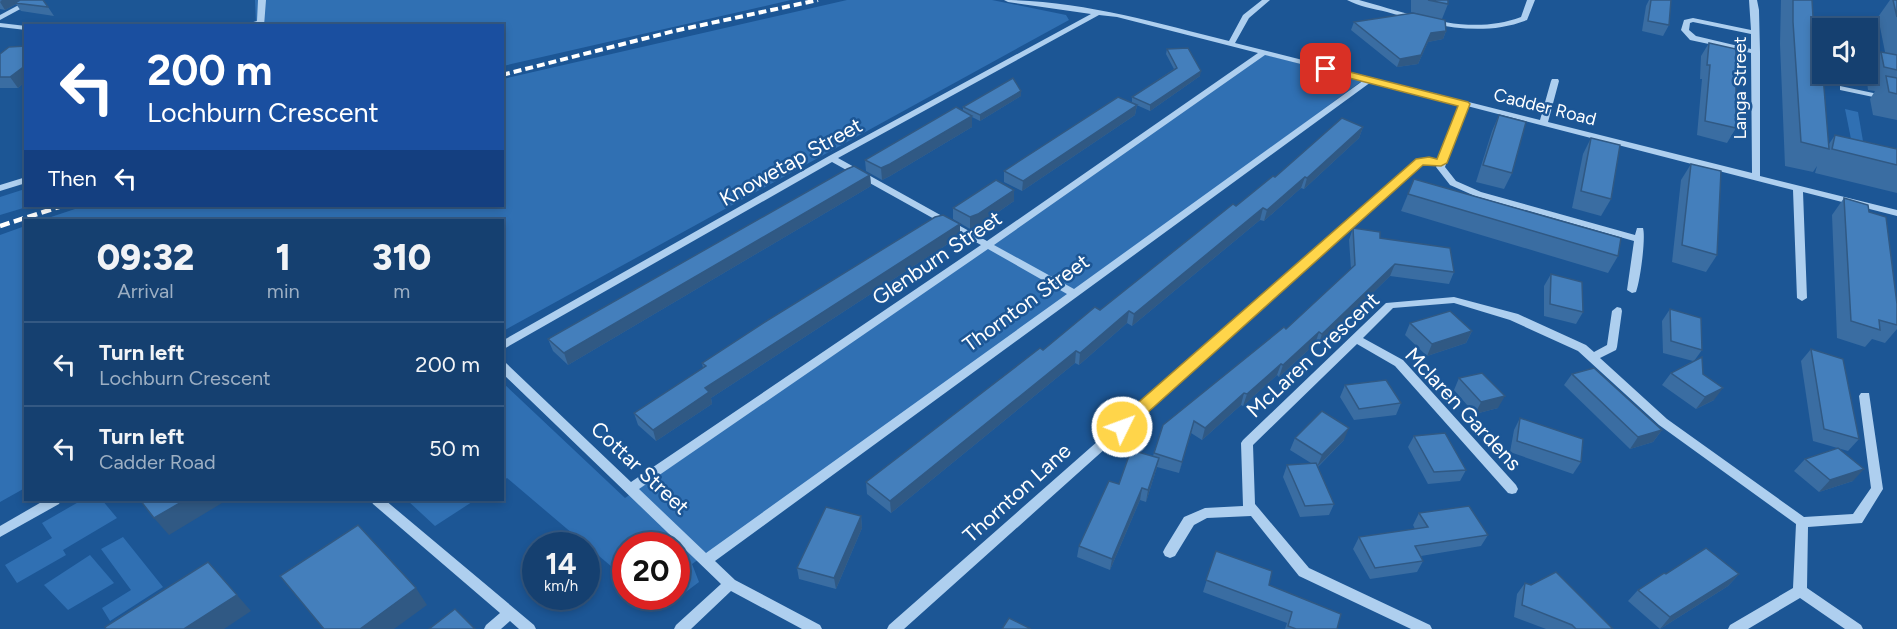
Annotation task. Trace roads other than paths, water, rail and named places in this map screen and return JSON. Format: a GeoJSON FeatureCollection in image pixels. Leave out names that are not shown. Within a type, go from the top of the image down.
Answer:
{"type":"FeatureCollection","features":[{"type":"Feature","properties":{"kind":"street"},"geometry":{"type":"LineString","coordinates":[[0,18],[33,0]]}},
{"type":"Feature","properties":{"kind":"street"},"geometry":{"type":"LineString","coordinates":[[260,24],[262,0]]}},
{"type":"Feature","properties":{"kind":"street","name":"Cadder Road"},"geometry":{"type":"LineString","coordinates":[[1008,0],[1099,12],[1897,213]]}},
{"type":"Feature","properties":{"kind":"street"},"geometry":{"type":"LineString","coordinates":[[1231,44],[1246,17],[1266,0]]}},
{"type":"Feature","properties":{"kind":"street"},"geometry":{"type":"LineString","coordinates":[[1351,0],[1444,23],[1474,27],[1498,26],[1524,18],[1531,0]]}},
{"type":"Feature","properties":{"kind":"street","name":"Langa Street"},"geometry":{"type":"LineString","coordinates":[[1753,0],[1756,52],[1756,177]]}},
{"type":"Feature","properties":{"kind":"street","name":"Knowetap Street"},"geometry":{"type":"LineString","coordinates":[[504,345],[832,158],[1099,12]]}},
{"type":"Feature","properties":{"kind":"street"},"geometry":{"type":"LineString","coordinates":[[1755,33],[1693,20],[1687,22],[1685,32],[1696,39],[1756,52]]}},
{"type":"Feature","properties":{"kind":"street"},"geometry":{"type":"LineString","coordinates":[[0,25],[24,28]]}},
{"type":"Feature","properties":{"kind":"street","name":"Glenburn Street"},"geometry":{"type":"LineString","coordinates":[[630,489],[989,244],[1263,52]]}},
{"type":"Feature","properties":{"kind":"street","name":"Thornton Street"},"geometry":{"type":"LineString","coordinates":[[707,560],[1368,81]]}},
{"type":"Feature","properties":{"kind":"street"},"geometry":{"type":"LineString","coordinates":[[1543,123],[1555,81]]}},
{"type":"Feature","properties":{"kind":"street"},"geometry":{"type":"LineString","coordinates":[[1843,88],[1897,100]]}},
{"type":"Feature","properties":{"kind":"street"},"geometry":{"type":"LineString","coordinates":[[1464,104],[1441,163],[1444,175],[1467,190],[1640,235],[1632,290]]}},
{"type":"Feature","properties":{"kind":"street"},"geometry":{"type":"LineString","coordinates":[[832,158],[1075,294]]}},
{"type":"Feature","properties":{"kind":"street","name":"Thornton Lane"},"geometry":{"type":"LineString","coordinates":[[894,629],[1420,162],[1429,160],[1441,163]]}},
{"type":"Feature","properties":{"kind":"street"},"geometry":{"type":"LineString","coordinates":[[0,188],[24,181]]}},
{"type":"Feature","properties":{"kind":"street"},"geometry":{"type":"LineString","coordinates":[[1798,188],[1802,298]]}},
{"type":"Feature","properties":{"kind":"street","name":"McLaren Crescent"},"geometry":{"type":"LineString","coordinates":[[1425,629],[1304,572],[1249,505],[1247,443],[1390,305],[1454,300],[1514,317],[1582,348],[1663,422],[1802,522]]}},
{"type":"Feature","properties":{"kind":"street"},"geometry":{"type":"LineString","coordinates":[[1592,358],[1611,347],[1617,311]]}},
{"type":"Feature","properties":{"kind":"street","name":"Mclaren Gardens"},"geometry":{"type":"LineString","coordinates":[[1354,338],[1399,363],[1512,489]]}},
{"type":"Feature","properties":{"kind":"street","name":"Cottar Street"},"geometry":{"type":"LineString","coordinates":[[504,368],[730,584],[815,629]]}},
{"type":"Feature","properties":{"kind":"street"},"geometry":{"type":"LineString","coordinates":[[1800,591],[1802,522],[1857,519],[1877,489],[1865,396]]}},
{"type":"Feature","properties":{"kind":"street"},"geometry":{"type":"LineString","coordinates":[[0,532],[53,501]]}},
{"type":"Feature","properties":{"kind":"street"},"geometry":{"type":"LineString","coordinates":[[378,501],[530,629]]}},
{"type":"Feature","properties":{"kind":"street"},"geometry":{"type":"LineString","coordinates":[[1170,552],[1189,521],[1205,513],[1254,511]]}},
{"type":"Feature","properties":{"kind":"street"},"geometry":{"type":"LineString","coordinates":[[681,629],[730,584]]}},
{"type":"Feature","properties":{"kind":"street"},"geometry":{"type":"LineString","coordinates":[[1735,629],[1800,591]]}},
{"type":"Feature","properties":{"kind":"street"},"geometry":{"type":"LineString","coordinates":[[1800,591],[1856,629]]}},
{"type":"Feature","properties":{"kind":"street"},"geometry":{"type":"LineString","coordinates":[[491,629],[510,613]]}},
{"type":"Feature","properties":{"kind":"railway"},"geometry":{"type":"LineString","coordinates":[[504,74],[674,31],[818,0]]}},
{"type":"Feature","properties":{"kind":"railway"},"geometry":{"type":"LineString","coordinates":[[0,226],[59,207]]}}]}
